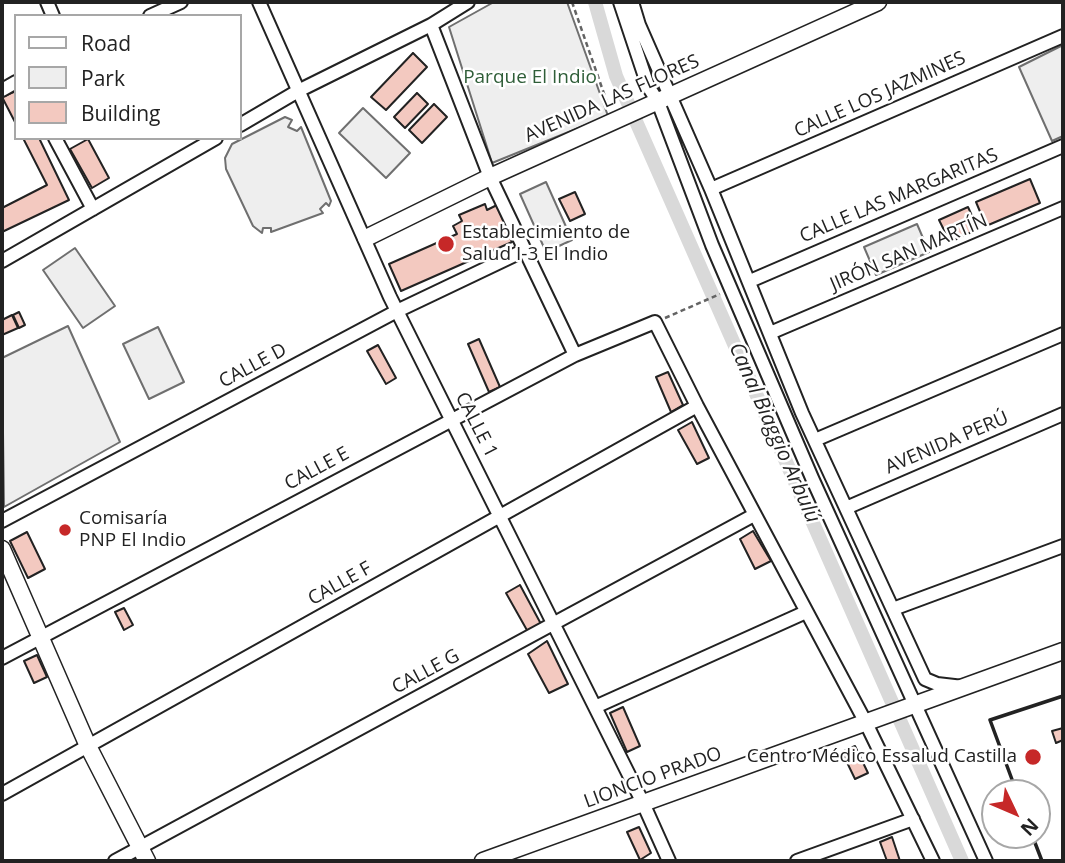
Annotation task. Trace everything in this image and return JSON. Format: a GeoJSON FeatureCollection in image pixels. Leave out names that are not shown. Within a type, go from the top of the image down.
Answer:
{"type":"FeatureCollection","features":[{"type":"Feature","properties":{"kind":"street"},"geometry":{"type":"LineString","coordinates":[[154,14],[181,2]]}},
{"type":"Feature","properties":{"kind":"street","name":"CALLE 1"},"geometry":{"type":"LineString","coordinates":[[259,2],[397,311],[643,803],[669,861]]}},
{"type":"Feature","properties":{"kind":"street"},"geometry":{"type":"LineString","coordinates":[[242,124],[298,91],[431,25],[468,2]]}},
{"type":"Feature","properties":{"kind":"street"},"geometry":{"type":"LineString","coordinates":[[620,2],[648,86],[711,189],[815,440],[925,679],[937,684],[964,687]]}},
{"type":"Feature","properties":{"kind":"street"},"geometry":{"type":"LineString","coordinates":[[632,2],[659,101],[712,244],[910,707],[986,861]]}},
{"type":"Feature","properties":{"kind":"street","name":"AVENIDA LAS FLORES"},"geometry":{"type":"LineString","coordinates":[[366,238],[490,177],[878,2]]}},
{"type":"Feature","properties":{"kind":"street"},"geometry":{"type":"LineString","coordinates":[[431,25],[490,177],[575,355]]}},
{"type":"Feature","properties":{"kind":"street","name":"CALLE LOS JAZMINES"},"geometry":{"type":"LineString","coordinates":[[711,189],[1063,36]]}},
{"type":"Feature","properties":{"kind":"street"},"geometry":{"type":"LineString","coordinates":[[56,140],[93,209]]}},
{"type":"Feature","properties":{"kind":"street"},"geometry":{"type":"LineString","coordinates":[[2,261],[213,140]]}},
{"type":"Feature","properties":{"kind":"street","name":"CALLE LAS MARGARITAS"},"geometry":{"type":"LineString","coordinates":[[750,281],[1063,146]]}},
{"type":"Feature","properties":{"kind":"street","name":"JIRÓN SAN MARTÍN"},"geometry":{"type":"LineString","coordinates":[[771,333],[1063,208]]}},
{"type":"Feature","properties":{"kind":"street","name":"CALLE D"},"geometry":{"type":"LineString","coordinates":[[2,521],[397,311],[525,250]]}},
{"type":"Feature","properties":{"kind":"street"},"geometry":{"type":"LineString","coordinates":[[655,322],[806,612],[870,722],[933,861]]}},
{"type":"Feature","properties":{"kind":"street","name":"CALLE E"},"geometry":{"type":"LineString","coordinates":[[2,658],[575,355],[655,322]]}},
{"type":"Feature","properties":{"kind":"street"},"geometry":{"type":"LineString","coordinates":[[815,440],[1063,334]]}},
{"type":"Feature","properties":{"kind":"street","name":"CALLE F"},"geometry":{"type":"LineString","coordinates":[[2,794],[697,406]]}},
{"type":"Feature","properties":{"kind":"street","name":"AVENIDA PERÚ"},"geometry":{"type":"LineString","coordinates":[[846,508],[1063,414]]}},
{"type":"Feature","properties":{"kind":"street","name":"CALLE G"},"geometry":{"type":"LineString","coordinates":[[115,861],[144,854],[754,515]]}},
{"type":"Feature","properties":{"kind":"street"},"geometry":{"type":"LineString","coordinates":[[893,609],[1063,546]]}},
{"type":"Feature","properties":{"kind":"street"},"geometry":{"type":"LineString","coordinates":[[2,549],[88,746],[144,854]]}},
{"type":"Feature","properties":{"kind":"street"},"geometry":{"type":"LineString","coordinates":[[595,707],[806,612]]}},
{"type":"Feature","properties":{"kind":"street","name":"LIONCIO PRADO"},"geometry":{"type":"LineString","coordinates":[[483,861],[1063,651]]}},
{"type":"Feature","properties":{"kind":"street"},"geometry":{"type":"LineString","coordinates":[[797,861],[913,819]]}},
{"type":"Feature","properties":{"kind":"path"},"geometry":{"type":"LineString","coordinates":[[572,2],[615,121]]}},
{"type":"Feature","properties":{"kind":"path"},"geometry":{"type":"LineString","coordinates":[[655,322],[726,291]]}},
{"type":"Feature","properties":{"kind":"green space","name":"Parque El Indio"},"geometry":{"type":"Polygon","coordinates":[[[494,2],[567,2],[608,116],[492,163],[449,27],[494,2]]]}},
{"type":"Feature","properties":{"kind":"green space"},"geometry":{"type":"Polygon","coordinates":[[[1063,45],[1063,136],[1052,141],[1019,67],[1063,45]]]}},
{"type":"Feature","properties":{"kind":"green space"},"geometry":{"type":"Polygon","coordinates":[[[363,108],[410,153],[386,178],[339,133],[363,108]]]}},
{"type":"Feature","properties":{"kind":"green space"},"geometry":{"type":"Polygon","coordinates":[[[285,117],[292,120],[288,127],[297,131],[301,127],[331,201],[329,206],[326,203],[320,209],[323,213],[271,232],[271,228],[263,228],[262,233],[253,226],[226,169],[225,158],[232,144],[285,117]]]}},
{"type":"Feature","properties":{"kind":"green space"},"geometry":{"type":"Polygon","coordinates":[[[546,182],[572,240],[546,252],[520,194],[546,182]]]}},
{"type":"Feature","properties":{"kind":"green space"},"geometry":{"type":"Polygon","coordinates":[[[917,224],[929,252],[876,275],[864,247],[917,224]]]}},
{"type":"Feature","properties":{"kind":"green space"},"geometry":{"type":"Polygon","coordinates":[[[75,248],[115,306],[83,328],[43,270],[75,248]]]}},
{"type":"Feature","properties":{"kind":"green space"},"geometry":{"type":"Polygon","coordinates":[[[68,326],[120,442],[4,507],[2,358],[68,326]]]}},
{"type":"Feature","properties":{"kind":"green space"},"geometry":{"type":"Polygon","coordinates":[[[158,327],[184,382],[149,399],[123,344],[158,327]]]}},
{"type":"Feature","properties":{"kind":"building"},"geometry":{"type":"Polygon","coordinates":[[[413,53],[427,67],[386,110],[371,97],[413,53]]]}},
{"type":"Feature","properties":{"kind":"building"},"geometry":{"type":"Polygon","coordinates":[[[14,92],[14,120],[2,97],[14,92]]]}},
{"type":"Feature","properties":{"kind":"building"},"geometry":{"type":"Polygon","coordinates":[[[417,93],[428,104],[405,128],[394,117],[417,93]]]}},
{"type":"Feature","properties":{"kind":"building"},"geometry":{"type":"Polygon","coordinates":[[[434,104],[447,117],[422,143],[409,130],[434,104]]]}},
{"type":"Feature","properties":{"kind":"building"},"geometry":{"type":"Polygon","coordinates":[[[24,140],[40,140],[69,200],[2,232],[2,208],[47,185],[24,140]]]}},
{"type":"Feature","properties":{"kind":"building"},"geometry":{"type":"Polygon","coordinates":[[[89,140],[109,178],[92,188],[70,149],[89,140]]]}},
{"type":"Feature","properties":{"kind":"building"},"geometry":{"type":"Polygon","coordinates":[[[1030,179],[1040,203],[986,226],[976,202],[1030,179]]]}},
{"type":"Feature","properties":{"kind":"building"},"geometry":{"type":"Polygon","coordinates":[[[575,192],[585,214],[570,221],[559,199],[575,192]]]}},
{"type":"Feature","properties":{"kind":"building"},"geometry":{"type":"Polygon","coordinates":[[[485,204],[487,210],[497,205],[512,242],[401,291],[389,264],[457,234],[453,226],[462,221],[459,215],[485,204]]]}},
{"type":"Feature","properties":{"kind":"building"},"geometry":{"type":"Polygon","coordinates":[[[968,207],[978,229],[950,242],[939,220],[968,207]]]}},
{"type":"Feature","properties":{"kind":"building"},"geometry":{"type":"Polygon","coordinates":[[[19,312],[25,325],[19,328],[13,315],[19,312]]]}},
{"type":"Feature","properties":{"kind":"building"},"geometry":{"type":"Polygon","coordinates":[[[12,315],[18,328],[2,335],[2,320],[12,315]]]}},
{"type":"Feature","properties":{"kind":"building"},"geometry":{"type":"Polygon","coordinates":[[[479,339],[500,387],[489,392],[468,344],[479,339]]]}},
{"type":"Feature","properties":{"kind":"building"},"geometry":{"type":"Polygon","coordinates":[[[378,345],[396,378],[386,384],[367,351],[378,345]]]}},
{"type":"Feature","properties":{"kind":"building"},"geometry":{"type":"Polygon","coordinates":[[[668,372],[683,405],[671,412],[656,377],[668,372]]]}},
{"type":"Feature","properties":{"kind":"building"},"geometry":{"type":"Polygon","coordinates":[[[692,422],[709,458],[697,464],[678,430],[692,422]]]}},
{"type":"Feature","properties":{"kind":"building"},"geometry":{"type":"Polygon","coordinates":[[[753,531],[771,561],[755,569],[740,539],[753,531]]]}},
{"type":"Feature","properties":{"kind":"building"},"geometry":{"type":"Polygon","coordinates":[[[27,532],[45,569],[28,578],[10,541],[27,532]]]}},
{"type":"Feature","properties":{"kind":"building"},"geometry":{"type":"Polygon","coordinates":[[[520,585],[541,624],[528,632],[506,593],[520,585]]]}},
{"type":"Feature","properties":{"kind":"building"},"geometry":{"type":"Polygon","coordinates":[[[124,608],[133,625],[124,630],[115,612],[124,608]]]}},
{"type":"Feature","properties":{"kind":"building"},"geometry":{"type":"Polygon","coordinates":[[[547,641],[568,684],[549,693],[528,654],[547,641]]]}},
{"type":"Feature","properties":{"kind":"building"},"geometry":{"type":"Polygon","coordinates":[[[37,655],[47,677],[34,683],[24,661],[37,655]]]}},
{"type":"Feature","properties":{"kind":"building"},"geometry":{"type":"Polygon","coordinates":[[[623,707],[640,746],[627,752],[610,713],[623,707]]]}},
{"type":"Feature","properties":{"kind":"building"},"geometry":{"type":"Polygon","coordinates":[[[1063,728],[1063,740],[1056,743],[1052,731],[1063,728]]]}},
{"type":"Feature","properties":{"kind":"building"},"geometry":{"type":"Polygon","coordinates":[[[855,746],[868,773],[855,779],[842,752],[855,746]]]}},
{"type":"Feature","properties":{"kind":"building"},"geometry":{"type":"Polygon","coordinates":[[[639,827],[651,853],[640,860],[627,832],[639,827]]]}},
{"type":"Feature","properties":{"kind":"building"},"geometry":{"type":"Polygon","coordinates":[[[892,837],[900,861],[887,861],[880,842],[892,837]]]}},
{"type":"Feature","properties":{"kind":"waterway","name":"Canal Biaggio Arbulú"},"geometry":{"type":"LineString","coordinates":[[595,2],[616,76],[962,861]]}},
{"type":"Feature","properties":{"kind":"wall"},"geometry":{"type":"LineString","coordinates":[[1012,779],[990,720],[1063,696]]}},
{"type":"Feature","properties":{"kind":"wall"},"geometry":{"type":"LineString","coordinates":[[1037,849],[1042,861]]}},
{"type":"Feature","properties":{"kind":"place","name":"Establecimiento de Salud I-3 El Indio"},"geometry":{"type":"Point","coordinates":[446,244]}},
{"type":"Feature","properties":{"kind":"place","name":"Comisaría PNP El Indio"},"geometry":{"type":"Point","coordinates":[65,530]}},
{"type":"Feature","properties":{"kind":"place","name":"Centro Médico Essalud Castilla"},"geometry":{"type":"Point","coordinates":[1033,757]}}]}
